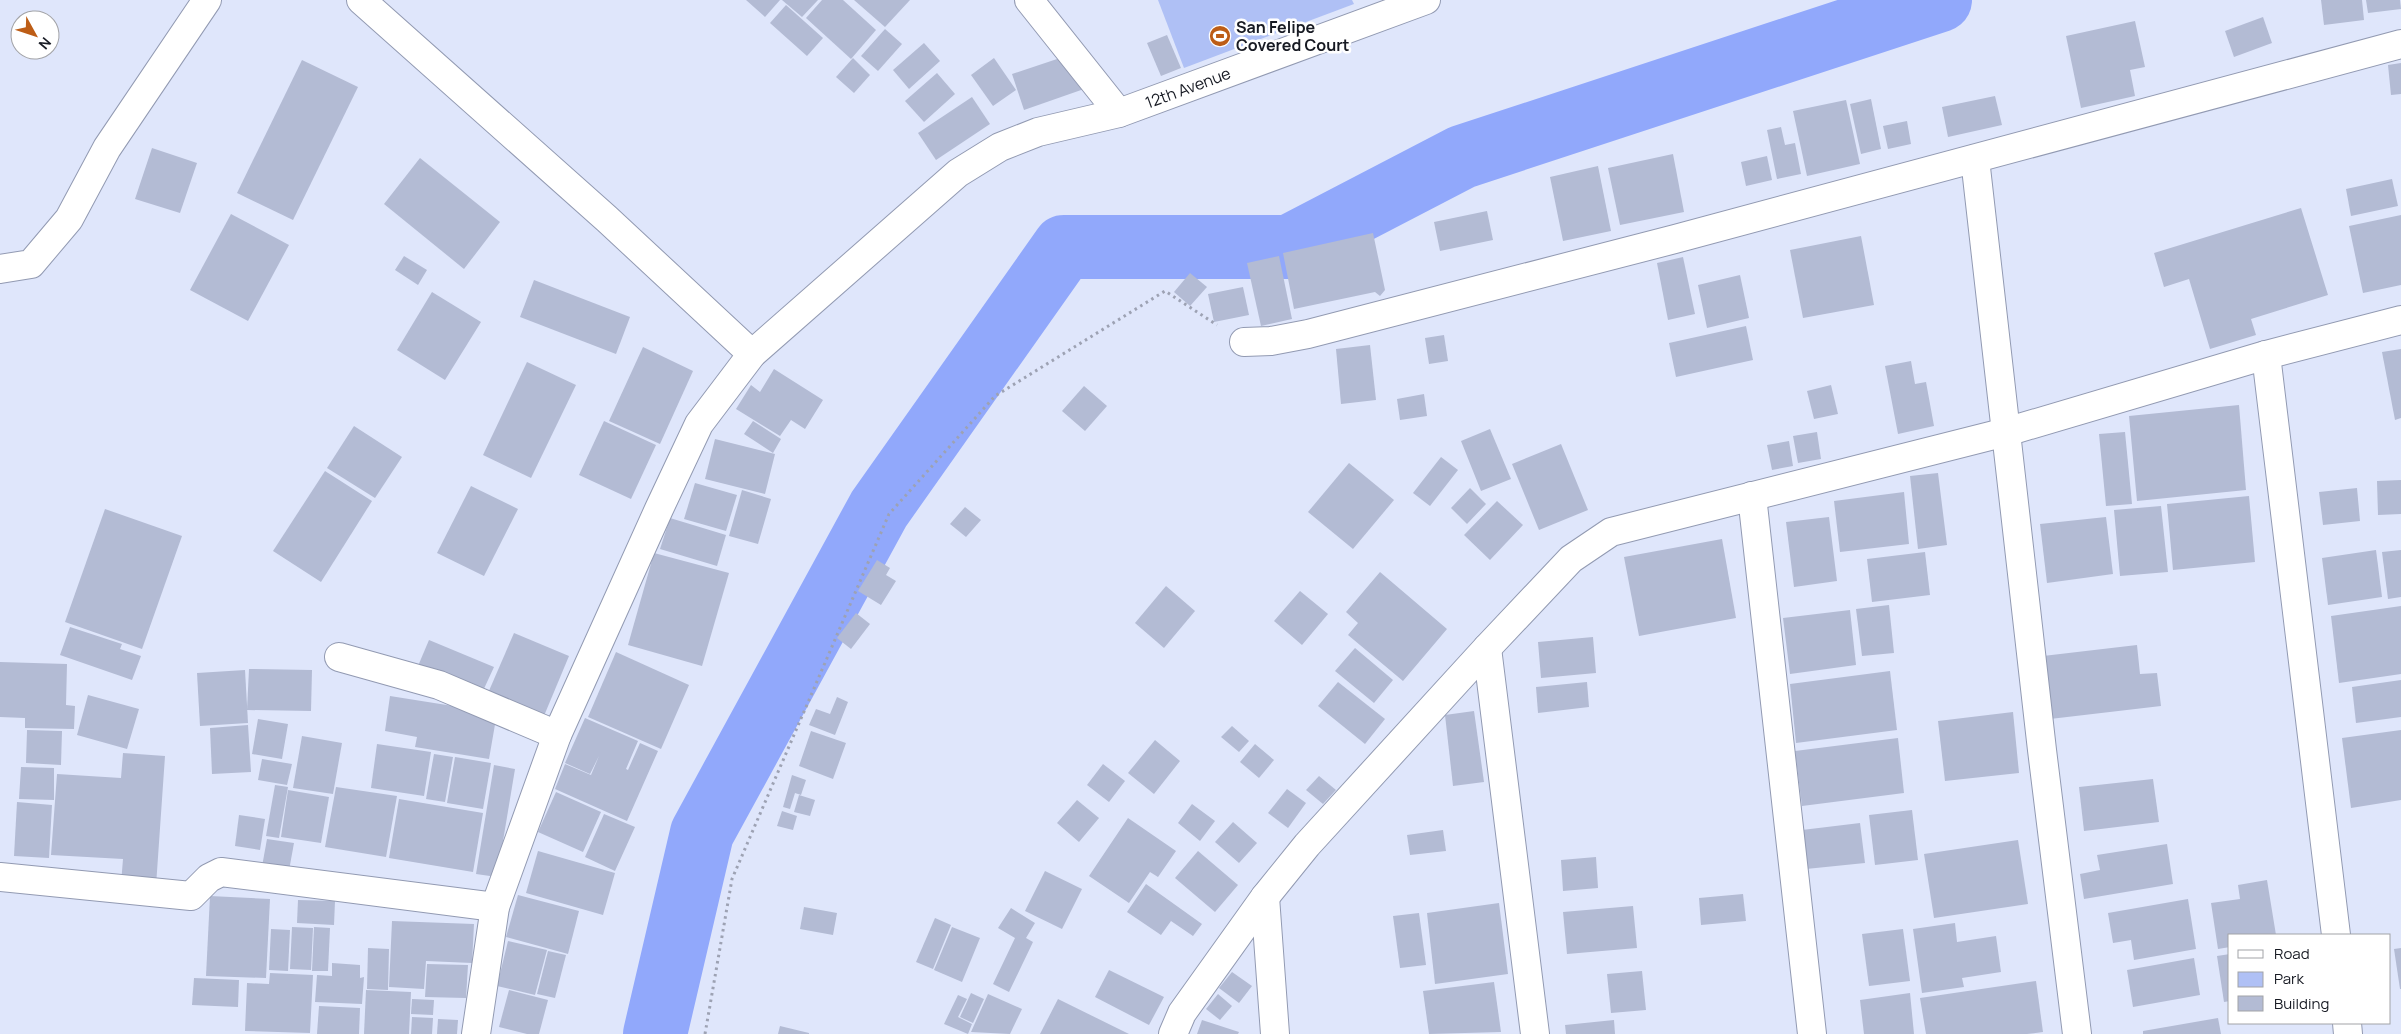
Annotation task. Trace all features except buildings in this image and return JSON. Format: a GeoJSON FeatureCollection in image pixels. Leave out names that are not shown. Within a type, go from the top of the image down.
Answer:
{"type":"FeatureCollection","features":[{"type":"Feature","properties":{"kind":"street"},"geometry":{"type":"LineString","coordinates":[[0,269],[31,264],[69,219],[107,148],[207,0]]}},
{"type":"Feature","properties":{"kind":"street"},"geometry":{"type":"LineString","coordinates":[[361,0],[756,350]]}},
{"type":"Feature","properties":{"kind":"street"},"geometry":{"type":"LineString","coordinates":[[1029,0],[1119,113]]}},
{"type":"Feature","properties":{"kind":"street","name":"12th Avenue"},"geometry":{"type":"LineString","coordinates":[[476,1034],[495,907],[557,736],[699,424],[756,350],[958,173],[1000,147],[1038,132],[1119,113],[1426,0]]}},
{"type":"Feature","properties":{"kind":"street"},"geometry":{"type":"LineString","coordinates":[[1244,342],[1271,341],[1308,334],[1975,159],[2401,44]]}},
{"type":"Feature","properties":{"kind":"street"},"geometry":{"type":"LineString","coordinates":[[1975,159],[2078,1034]]}},
{"type":"Feature","properties":{"kind":"street"},"geometry":{"type":"LineString","coordinates":[[1173,1034],[1182,1013],[1265,897],[1307,845],[1487,648],[1572,559],[1611,532],[2006,432],[2266,355],[2401,320]]}},
{"type":"Feature","properties":{"kind":"street"},"geometry":{"type":"LineString","coordinates":[[2266,355],[2336,934]]}},
{"type":"Feature","properties":{"kind":"street"},"geometry":{"type":"LineString","coordinates":[[1752,496],[1812,1034]]}},
{"type":"Feature","properties":{"kind":"street"},"geometry":{"type":"LineString","coordinates":[[1487,648],[1535,1034]]}},
{"type":"Feature","properties":{"kind":"street"},"geometry":{"type":"LineString","coordinates":[[339,657],[439,685],[557,736]]}},
{"type":"Feature","properties":{"kind":"street"},"geometry":{"type":"LineString","coordinates":[[0,877],[191,896],[209,878],[221,872],[495,907]]}},
{"type":"Feature","properties":{"kind":"street"},"geometry":{"type":"LineString","coordinates":[[1265,897],[1275,1034]]}},
{"type":"Feature","properties":{"kind":"path"},"geometry":{"type":"LineString","coordinates":[[705,1034],[732,879],[890,514],[994,396],[1165,291],[1244,342]]}},
{"type":"Feature","properties":{"kind":"green space","name":"San Felipe Covered Court"},"geometry":{"type":"Polygon","coordinates":[[[1158,0],[1352,0],[1354,4],[1184,68],[1158,0]]]}},
{"type":"Feature","properties":{"kind":"waterway"},"geometry":{"type":"LineString","coordinates":[[655,1034],[702,833],[879,509],[1064,247],[1289,247],[1462,157],[1940,0]]}},
{"type":"Feature","properties":{"kind":"place","name":"San Felipe Covered Court"},"geometry":{"type":"Point","coordinates":[1220,36]}}]}
